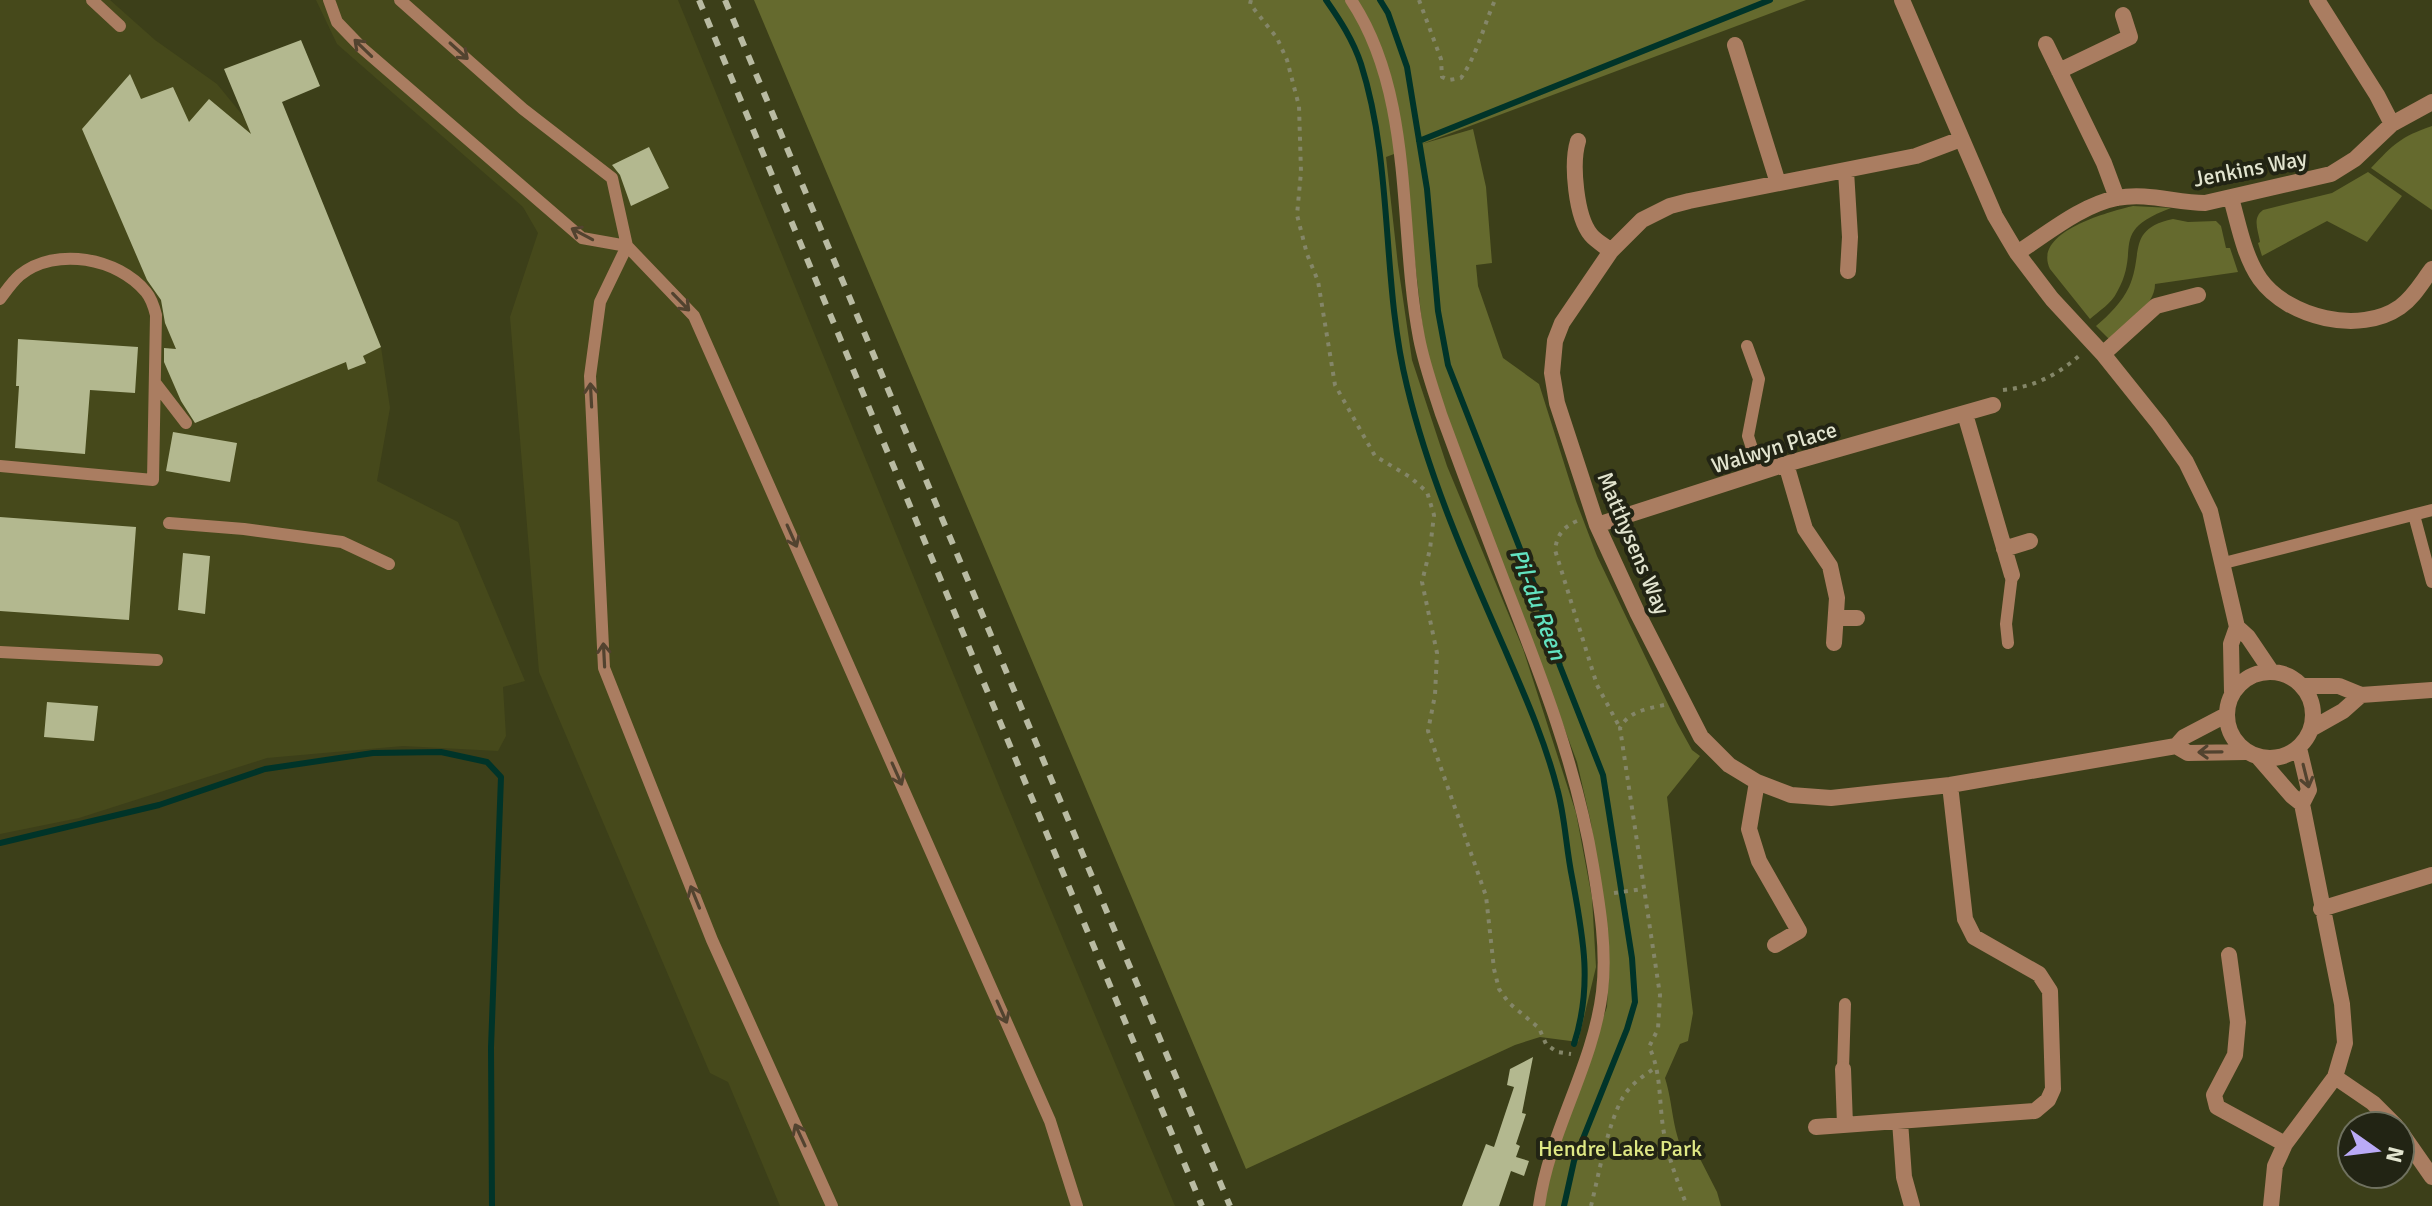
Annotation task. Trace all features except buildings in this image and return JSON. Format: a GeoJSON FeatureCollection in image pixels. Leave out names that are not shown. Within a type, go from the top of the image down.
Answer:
{"type":"FeatureCollection","features":[{"type":"Feature","properties":{"kind":"street"},"geometry":{"type":"LineString","coordinates":[[1902,0],[1995,216],[2017,253],[2052,299],[2098,349],[2159,424],[2186,462],[2210,511],[2237,627],[2231,644],[2232,692],[2226,722],[2234,741],[2302,804]]}},
{"type":"Feature","properties":{"kind":"street"},"geometry":{"type":"LineString","coordinates":[[2317,0],[2392,124]]}},
{"type":"Feature","properties":{"kind":"street"},"geometry":{"type":"LineString","coordinates":[[2059,71],[2130,37],[2123,15]]}},
{"type":"Feature","properties":{"kind":"street"},"geometry":{"type":"LineString","coordinates":[[2046,44],[2104,163],[2117,198]]}},
{"type":"Feature","properties":{"kind":"street"},"geometry":{"type":"LineString","coordinates":[[1735,45],[1778,183]]}},
{"type":"Feature","properties":{"kind":"street","name":"Jenkins Way"},"geometry":{"type":"LineString","coordinates":[[2017,253],[2086,209],[2117,198],[2168,197],[2197,203],[2331,174],[2355,159],[2392,124],[2432,102]]}},
{"type":"Feature","properties":{"kind":"street","name":"Matthysens Way"},"geometry":{"type":"LineString","coordinates":[[1961,139],[1916,156],[1689,201],[1655,212],[1642,220],[1611,251],[1562,323],[1552,360],[1557,403],[1595,519],[1637,612],[1701,737],[1729,765],[1757,782],[1791,795],[1831,798],[1950,785],[2176,746],[2184,737],[2226,715]]}},
{"type":"Feature","properties":{"kind":"street"},"geometry":{"type":"LineString","coordinates":[[1578,141],[1574,155],[1574,181],[1584,220],[1589,234],[1611,251]]}},
{"type":"Feature","properties":{"kind":"street"},"geometry":{"type":"LineString","coordinates":[[1846,171],[1850,237],[1848,271]]}},
{"type":"Feature","properties":{"kind":"street"},"geometry":{"type":"LineString","coordinates":[[2231,198],[2246,251],[2262,282],[2293,306],[2314,314],[2338,320],[2381,316],[2412,297],[2432,269]]}},
{"type":"Feature","properties":{"kind":"street"},"geometry":{"type":"LineString","coordinates":[[2098,349],[2156,306],[2198,295]]}},
{"type":"Feature","properties":{"kind":"street","name":"Walwyn Place"},"geometry":{"type":"LineString","coordinates":[[1595,519],[1993,405]]}},
{"type":"Feature","properties":{"kind":"street"},"geometry":{"type":"LineString","coordinates":[[1965,414],[2012,575]]}},
{"type":"Feature","properties":{"kind":"street"},"geometry":{"type":"LineString","coordinates":[[1786,464],[1805,529],[1830,566],[1837,598],[1834,643]]}},
{"type":"Feature","properties":{"kind":"street"},"geometry":{"type":"LineString","coordinates":[[2004,549],[2030,541]]}},
{"type":"Feature","properties":{"kind":"street"},"geometry":{"type":"LineString","coordinates":[[1836,618],[1857,618]]}},
{"type":"Feature","properties":{"kind":"street"},"geometry":{"type":"LineString","coordinates":[[2237,627],[2248,637],[2271,671]]}},
{"type":"Feature","properties":{"kind":"street"},"geometry":{"type":"LineString","coordinates":[[2232,692],[2242,681],[2256,674],[2271,671],[2286,674],[2302,686],[2312,706],[2311,729]]}},
{"type":"Feature","properties":{"kind":"street"},"geometry":{"type":"LineString","coordinates":[[2302,686],[2339,686],[2361,695],[2432,690]]}},
{"type":"Feature","properties":{"kind":"street"},"geometry":{"type":"LineString","coordinates":[[2271,1206],[2275,1166],[2285,1144],[2335,1077],[2345,1043],[2342,1004],[2302,804],[2309,790],[2299,748],[2311,729],[2343,711],[2361,695]]}},
{"type":"Feature","properties":{"kind":"street","name":"Matthysens Way"},"geometry":{"type":"LineString","coordinates":[[2176,746],[2188,753],[2252,755],[2274,759],[2299,748]]}},
{"type":"Feature","properties":{"kind":"street"},"geometry":{"type":"LineString","coordinates":[[1757,782],[1749,829],[1759,861],[1799,931],[1775,945]]}},
{"type":"Feature","properties":{"kind":"street"},"geometry":{"type":"LineString","coordinates":[[1816,1127],[2035,1111],[2048,1100],[2053,1089],[2050,991],[2039,974],[1974,937],[1965,919],[1950,785]]}},
{"type":"Feature","properties":{"kind":"street"},"geometry":{"type":"LineString","coordinates":[[2321,909],[2432,875]]}},
{"type":"Feature","properties":{"kind":"street"},"geometry":{"type":"LineString","coordinates":[[2229,955],[2238,1022],[2235,1055],[2214,1095],[2217,1107],[2285,1144]]}},
{"type":"Feature","properties":{"kind":"street"},"geometry":{"type":"LineString","coordinates":[[1843,1069],[1845,1125]]}},
{"type":"Feature","properties":{"kind":"street"},"geometry":{"type":"LineString","coordinates":[[2335,1077],[2380,1110]]}},
{"type":"Feature","properties":{"kind":"street"},"geometry":{"type":"LineString","coordinates":[[1900,1121],[1904,1177],[1912,1206]]}},
{"type":"Feature","properties":{"kind":"street"},"geometry":{"type":"LineString","coordinates":[[2416,1154],[2432,1177]]}},
{"type":"Feature","properties":{"kind":"lane"},"geometry":{"type":"LineString","coordinates":[[92,0],[120,26]]}},
{"type":"Feature","properties":{"kind":"lane"},"geometry":{"type":"LineString","coordinates":[[329,0],[337,22],[362,48],[582,238],[627,246]]}},
{"type":"Feature","properties":{"kind":"lane"},"geometry":{"type":"LineString","coordinates":[[400,0],[523,109],[612,178],[627,246],[694,316],[1050,1121],[1077,1206]]}},
{"type":"Feature","properties":{"kind":"lane"},"geometry":{"type":"LineString","coordinates":[[1351,0],[1375,45],[1389,93],[1419,337],[1428,374],[1538,666],[1586,820],[1598,897],[1603,970],[1594,1031],[1543,1175],[1539,1206]]}},
{"type":"Feature","properties":{"kind":"lane"},"geometry":{"type":"LineString","coordinates":[[627,246],[600,302],[590,376],[604,668],[712,940],[832,1206]]}},
{"type":"Feature","properties":{"kind":"lane"},"geometry":{"type":"LineString","coordinates":[[0,299],[22,274],[45,262],[68,259],[97,261],[120,272],[148,293],[156,315],[153,480],[0,466]]}},
{"type":"Feature","properties":{"kind":"lane"},"geometry":{"type":"LineString","coordinates":[[1747,346],[1759,379],[1748,436],[1760,473]]}},
{"type":"Feature","properties":{"kind":"lane"},"geometry":{"type":"LineString","coordinates":[[156,384],[186,423]]}},
{"type":"Feature","properties":{"kind":"lane"},"geometry":{"type":"LineString","coordinates":[[2224,563],[2432,510]]}},
{"type":"Feature","properties":{"kind":"lane"},"geometry":{"type":"LineString","coordinates":[[2414,515],[2432,582]]}},
{"type":"Feature","properties":{"kind":"lane"},"geometry":{"type":"LineString","coordinates":[[169,523],[342,542],[389,564]]}},
{"type":"Feature","properties":{"kind":"lane"},"geometry":{"type":"LineString","coordinates":[[2008,643],[2006,624],[2012,575]]}},
{"type":"Feature","properties":{"kind":"lane"},"geometry":{"type":"LineString","coordinates":[[0,652],[157,660]]}},
{"type":"Feature","properties":{"kind":"lane"},"geometry":{"type":"LineString","coordinates":[[1843,1069],[1845,1004]]}},
{"type":"Feature","properties":{"kind":"path"},"geometry":{"type":"LineString","coordinates":[[1251,0],[1250,4],[1277,38],[1287,60],[1299,106],[1301,172],[1297,215],[1318,281],[1335,385],[1375,456],[1410,477],[1427,492],[1434,515],[1422,582],[1437,653],[1435,695],[1428,731],[1486,896],[1499,989],[1509,1003],[1539,1028],[1546,1044],[1557,1052],[1586,1056]]}},
{"type":"Feature","properties":{"kind":"path"},"geometry":{"type":"LineString","coordinates":[[1419,0],[1441,59],[1442,77],[1449,80],[1461,78],[1475,57],[1495,0]]}},
{"type":"Feature","properties":{"kind":"path"},"geometry":{"type":"LineString","coordinates":[[1993,405],[1990,392],[2020,388],[2047,379],[2098,349]]}},
{"type":"Feature","properties":{"kind":"path"},"geometry":{"type":"LineString","coordinates":[[1595,519],[1568,524],[1557,537],[1555,550],[1597,685],[1620,728],[1660,995],[1658,1029],[1649,1047],[1656,1067],[1663,1131],[1670,1162],[1687,1206]]}},
{"type":"Feature","properties":{"kind":"path"},"geometry":{"type":"LineString","coordinates":[[1620,728],[1625,718],[1633,713],[1682,700]]}},
{"type":"Feature","properties":{"kind":"path"},"geometry":{"type":"LineString","coordinates":[[1609,894],[1643,889]]}},
{"type":"Feature","properties":{"kind":"path"},"geometry":{"type":"LineString","coordinates":[[1591,1206],[1605,1149],[1623,1098],[1638,1079],[1656,1067]]}},
{"type":"Feature","properties":{"kind":"shaded area"},"geometry":{"type":"Polygon","coordinates":[[[0,0],[110,0],[155,40],[217,84],[244,117],[381,347],[390,408],[377,481],[458,522],[525,681],[503,687],[506,736],[498,751],[403,746],[267,758],[79,818],[0,834],[0,0]]]}},
{"type":"Feature","properties":{"kind":"shaded area"},"geometry":{"type":"Polygon","coordinates":[[[316,0],[678,0],[1004,798],[1175,1206],[780,1206],[728,1082],[710,1073],[539,672],[510,317],[538,233],[523,207],[337,44],[316,0]]]}},
{"type":"Feature","properties":{"kind":"green space","name":"Hendre Lake Park"},"geometry":{"type":"Polygon","coordinates":[[[754,0],[1806,0],[1422,144],[1473,129],[1486,187],[1492,263],[1476,265],[1478,286],[1503,358],[1539,384],[1597,556],[1677,723],[1692,750],[1700,756],[1667,797],[1693,1013],[1688,1041],[1680,1044],[1665,1078],[1680,1144],[1684,1153],[1696,1151],[1721,1206],[1543,1206],[1558,1144],[1607,1007],[1609,967],[1591,823],[1577,762],[1441,400],[1424,339],[1402,151],[1386,157],[1412,360],[1447,466],[1523,649],[1576,813],[1592,898],[1596,967],[1578,1042],[1540,1037],[1515,1045],[1246,1169],[754,0]]]}},
{"type":"Feature","properties":{"kind":"green space"},"geometry":{"type":"Polygon","coordinates":[[[2432,126],[2432,210],[2371,168],[2398,142],[2432,126]]]}},
{"type":"Feature","properties":{"kind":"green space"},"geometry":{"type":"Polygon","coordinates":[[[2368,172],[2402,196],[2367,242],[2327,221],[2262,256],[2257,220],[2263,210],[2332,193],[2368,172]]]}},
{"type":"Feature","properties":{"kind":"green space"},"geometry":{"type":"Polygon","coordinates":[[[2133,206],[2171,208],[2139,225],[2132,234],[2124,277],[2117,292],[2090,319],[2050,269],[2047,256],[2052,244],[2075,226],[2133,206]]]}},
{"type":"Feature","properties":{"kind":"green space"},"geometry":{"type":"Polygon","coordinates":[[[2173,219],[2216,221],[2221,226],[2226,248],[2230,248],[2238,272],[2155,284],[2145,308],[2109,339],[2096,326],[2115,308],[2129,287],[2142,236],[2158,223],[2173,219]]]}},
{"type":"Feature","properties":{"kind":"waterway"},"geometry":{"type":"LineString","coordinates":[[1326,0],[1354,47],[1371,103],[1383,184],[1393,306],[1416,420],[1450,521],[1541,736],[1560,799],[1584,960],[1583,1001],[1574,1044]]}},
{"type":"Feature","properties":{"kind":"waterway","name":"Pil-du Reen"},"geometry":{"type":"LineString","coordinates":[[1380,0],[1388,13],[1407,67],[1427,189],[1438,311],[1448,365],[1535,587],[1560,666],[1603,775],[1632,958],[1635,1002],[1574,1161],[1564,1206]]}},
{"type":"Feature","properties":{"kind":"waterway"},"geometry":{"type":"LineString","coordinates":[[1419,141],[1770,0]]}},
{"type":"Feature","properties":{"kind":"waterway"},"geometry":{"type":"LineString","coordinates":[[0,843],[159,805],[265,769],[373,753],[441,752],[487,762],[501,777],[491,1048],[492,1206]]}},
{"type":"Feature","properties":{"kind":"railway"},"geometry":{"type":"LineString","coordinates":[[699,0],[1202,1206]]}},
{"type":"Feature","properties":{"kind":"railway"},"geometry":{"type":"LineString","coordinates":[[725,0],[1230,1206]]}}]}
